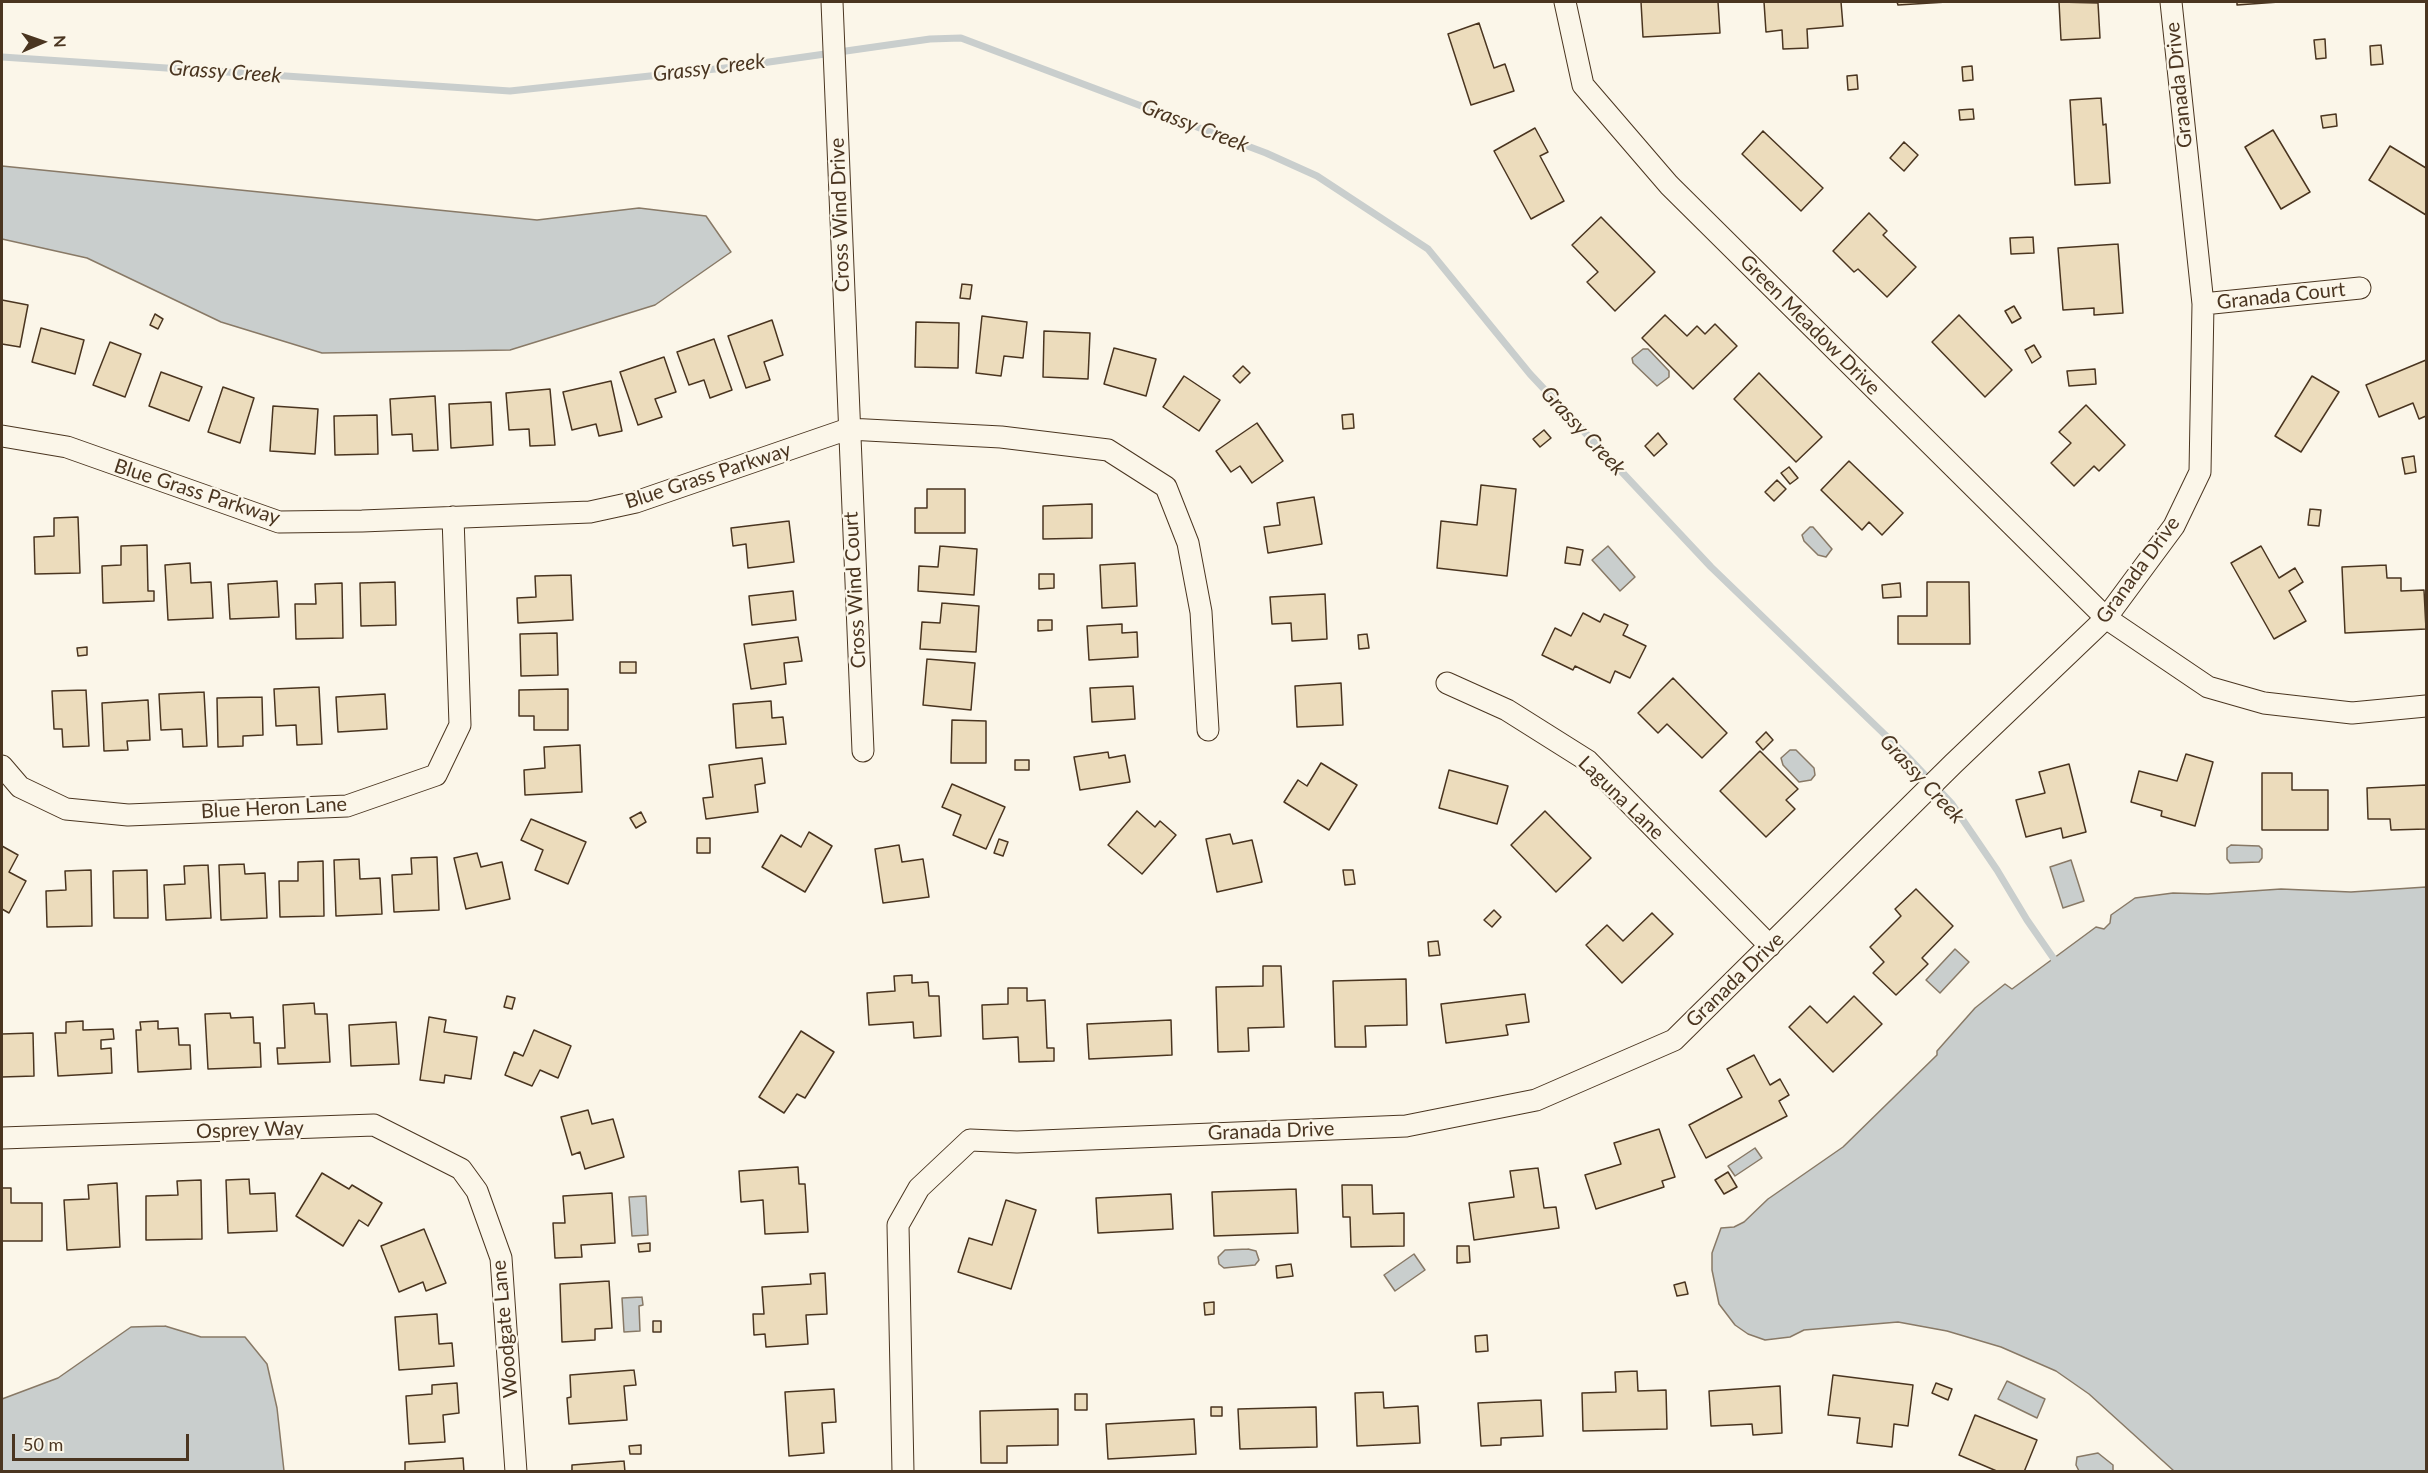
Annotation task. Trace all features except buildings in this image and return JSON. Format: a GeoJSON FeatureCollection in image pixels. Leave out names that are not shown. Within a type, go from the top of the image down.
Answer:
{"type":"FeatureCollection","features":[{"type":"Feature","properties":{"kind":"street","name":"Green Meadow Drive"},"geometry":{"type":"LineString","coordinates":[[1565,2],[1583,85],[1669,185],[2106,618],[2208,687],[2264,703],[2352,712],[2427,706]]}},
{"type":"Feature","properties":{"kind":"street","name":"Granada Drive"},"geometry":{"type":"LineString","coordinates":[[903,1472],[898,1225],[919,1188],[970,1140],[1017,1142],[1406,1126],[1536,1100],[1674,1040],[1919,797],[2106,618],[2174,526],[2200,472],[2203,304],[2170,2]]}},
{"type":"Feature","properties":{"kind":"street","name":"Cross Wind Drive"},"geometry":{"type":"LineString","coordinates":[[832,6],[848,429]]}},
{"type":"Feature","properties":{"kind":"street","name":"Granada Court"},"geometry":{"type":"LineString","coordinates":[[2203,304],[2360,288]]}},
{"type":"Feature","properties":{"kind":"street","name":"Blue Grass Parkway"},"geometry":{"type":"LineString","coordinates":[[2,436],[67,447],[279,522],[590,512],[636,501],[848,429],[1001,437],[1108,450],[1166,487],[1188,543],[1201,612],[1208,730]]}},
{"type":"Feature","properties":{"kind":"street","name":"Cross Wind Court"},"geometry":{"type":"LineString","coordinates":[[848,429],[863,751]]}},
{"type":"Feature","properties":{"kind":"street","name":"Blue Heron Lane"},"geometry":{"type":"LineString","coordinates":[[2,766],[20,787],[66,809],[128,816],[347,806],[436,775],[460,725],[453,517]]}},
{"type":"Feature","properties":{"kind":"street","name":"Laguna Lane"},"geometry":{"type":"LineString","coordinates":[[1448,683],[1507,710],[1588,761],[1770,946]]}},
{"type":"Feature","properties":{"kind":"street","name":"Osprey Way"},"geometry":{"type":"LineString","coordinates":[[2,1138],[374,1125],[461,1169],[477,1191]]}},
{"type":"Feature","properties":{"kind":"street","name":"Woodgate Lane"},"geometry":{"type":"LineString","coordinates":[[477,1191],[501,1258],[516,1472]]}},
{"type":"Feature","properties":{"kind":"shaded area"},"geometry":{"type":"Polygon","coordinates":[[[2,166],[537,220],[639,208],[706,216],[731,252],[655,305],[510,350],[322,353],[221,322],[87,258],[2,239],[2,166]]]}},
{"type":"Feature","properties":{"kind":"shaded area"},"geometry":{"type":"Polygon","coordinates":[[[1643,349],[1648,349],[1669,371],[1669,377],[1657,386],[1633,363],[1632,358],[1643,349]]]}},
{"type":"Feature","properties":{"kind":"shaded area"},"geometry":{"type":"Polygon","coordinates":[[[1813,527],[1832,549],[1826,557],[1818,555],[1804,541],[1802,535],[1813,527]]]}},
{"type":"Feature","properties":{"kind":"shaded area"},"geometry":{"type":"Polygon","coordinates":[[[1608,546],[1635,577],[1620,591],[1592,560],[1608,546]]]}},
{"type":"Feature","properties":{"kind":"shaded area"},"geometry":{"type":"Polygon","coordinates":[[[1790,750],[1796,750],[1814,768],[1815,775],[1811,780],[1799,782],[1783,765],[1781,758],[1790,750]]]}},
{"type":"Feature","properties":{"kind":"shaded area"},"geometry":{"type":"Polygon","coordinates":[[[2231,845],[2259,846],[2262,849],[2262,858],[2259,862],[2230,863],[2227,859],[2227,848],[2231,845]]]}},
{"type":"Feature","properties":{"kind":"shaded area"},"geometry":{"type":"Polygon","coordinates":[[[2071,860],[2084,901],[2063,908],[2050,867],[2071,860]]]}},
{"type":"Feature","properties":{"kind":"shaded area"},"geometry":{"type":"Polygon","coordinates":[[[2426,887],[2426,1471],[2174,1471],[2089,1394],[2056,1371],[2001,1347],[1947,1331],[1898,1322],[1804,1330],[1790,1337],[1765,1340],[1748,1334],[1735,1325],[1719,1304],[1712,1270],[1712,1253],[1721,1228],[1734,1227],[1744,1222],[1768,1199],[1843,1147],[1937,1055],[1937,1051],[1975,1008],[2005,984],[2012,989],[2096,927],[2104,929],[2110,923],[2111,915],[2135,898],[2173,893],[2208,894],[2281,889],[2351,892],[2426,887]]]}},
{"type":"Feature","properties":{"kind":"shaded area"},"geometry":{"type":"Polygon","coordinates":[[[1955,949],[1969,962],[1940,993],[1926,980],[1955,949]]]}},
{"type":"Feature","properties":{"kind":"shaded area"},"geometry":{"type":"Polygon","coordinates":[[[1755,1148],[1762,1158],[1735,1176],[1728,1166],[1755,1148]]]}},
{"type":"Feature","properties":{"kind":"shaded area"},"geometry":{"type":"Polygon","coordinates":[[[646,1196],[648,1235],[632,1236],[629,1197],[646,1196]]]}},
{"type":"Feature","properties":{"kind":"shaded area"},"geometry":{"type":"Polygon","coordinates":[[[1225,1250],[1256,1251],[1259,1260],[1255,1265],[1224,1268],[1219,1264],[1218,1257],[1225,1250]]]}},
{"type":"Feature","properties":{"kind":"shaded area"},"geometry":{"type":"Polygon","coordinates":[[[1414,1254],[1425,1270],[1395,1291],[1384,1275],[1414,1254]]]}},
{"type":"Feature","properties":{"kind":"shaded area"},"geometry":{"type":"Polygon","coordinates":[[[642,1297],[643,1305],[639,1306],[640,1331],[624,1332],[622,1298],[642,1297]]]}},
{"type":"Feature","properties":{"kind":"shaded area"},"geometry":{"type":"Polygon","coordinates":[[[165,1326],[201,1337],[245,1337],[267,1364],[277,1408],[284,1471],[2,1471],[2,1399],[58,1378],[131,1327],[165,1326]]]}},
{"type":"Feature","properties":{"kind":"shaded area"},"geometry":{"type":"Polygon","coordinates":[[[2007,1381],[2045,1399],[2037,1418],[1998,1399],[2007,1381]]]}},
{"type":"Feature","properties":{"kind":"shaded area"},"geometry":{"type":"Polygon","coordinates":[[[2098,1453],[2113,1465],[2113,1471],[2079,1471],[2076,1465],[2077,1457],[2098,1453]]]}},
{"type":"Feature","properties":{"kind":"waterway","name":"Grassy Creek"},"geometry":{"type":"LineString","coordinates":[[2,57],[510,91],[734,67],[930,39],[961,38],[1266,153],[1317,176],[1428,249],[1530,374],[1711,567],[1906,755],[1952,804],[2054,959]]}}]}
